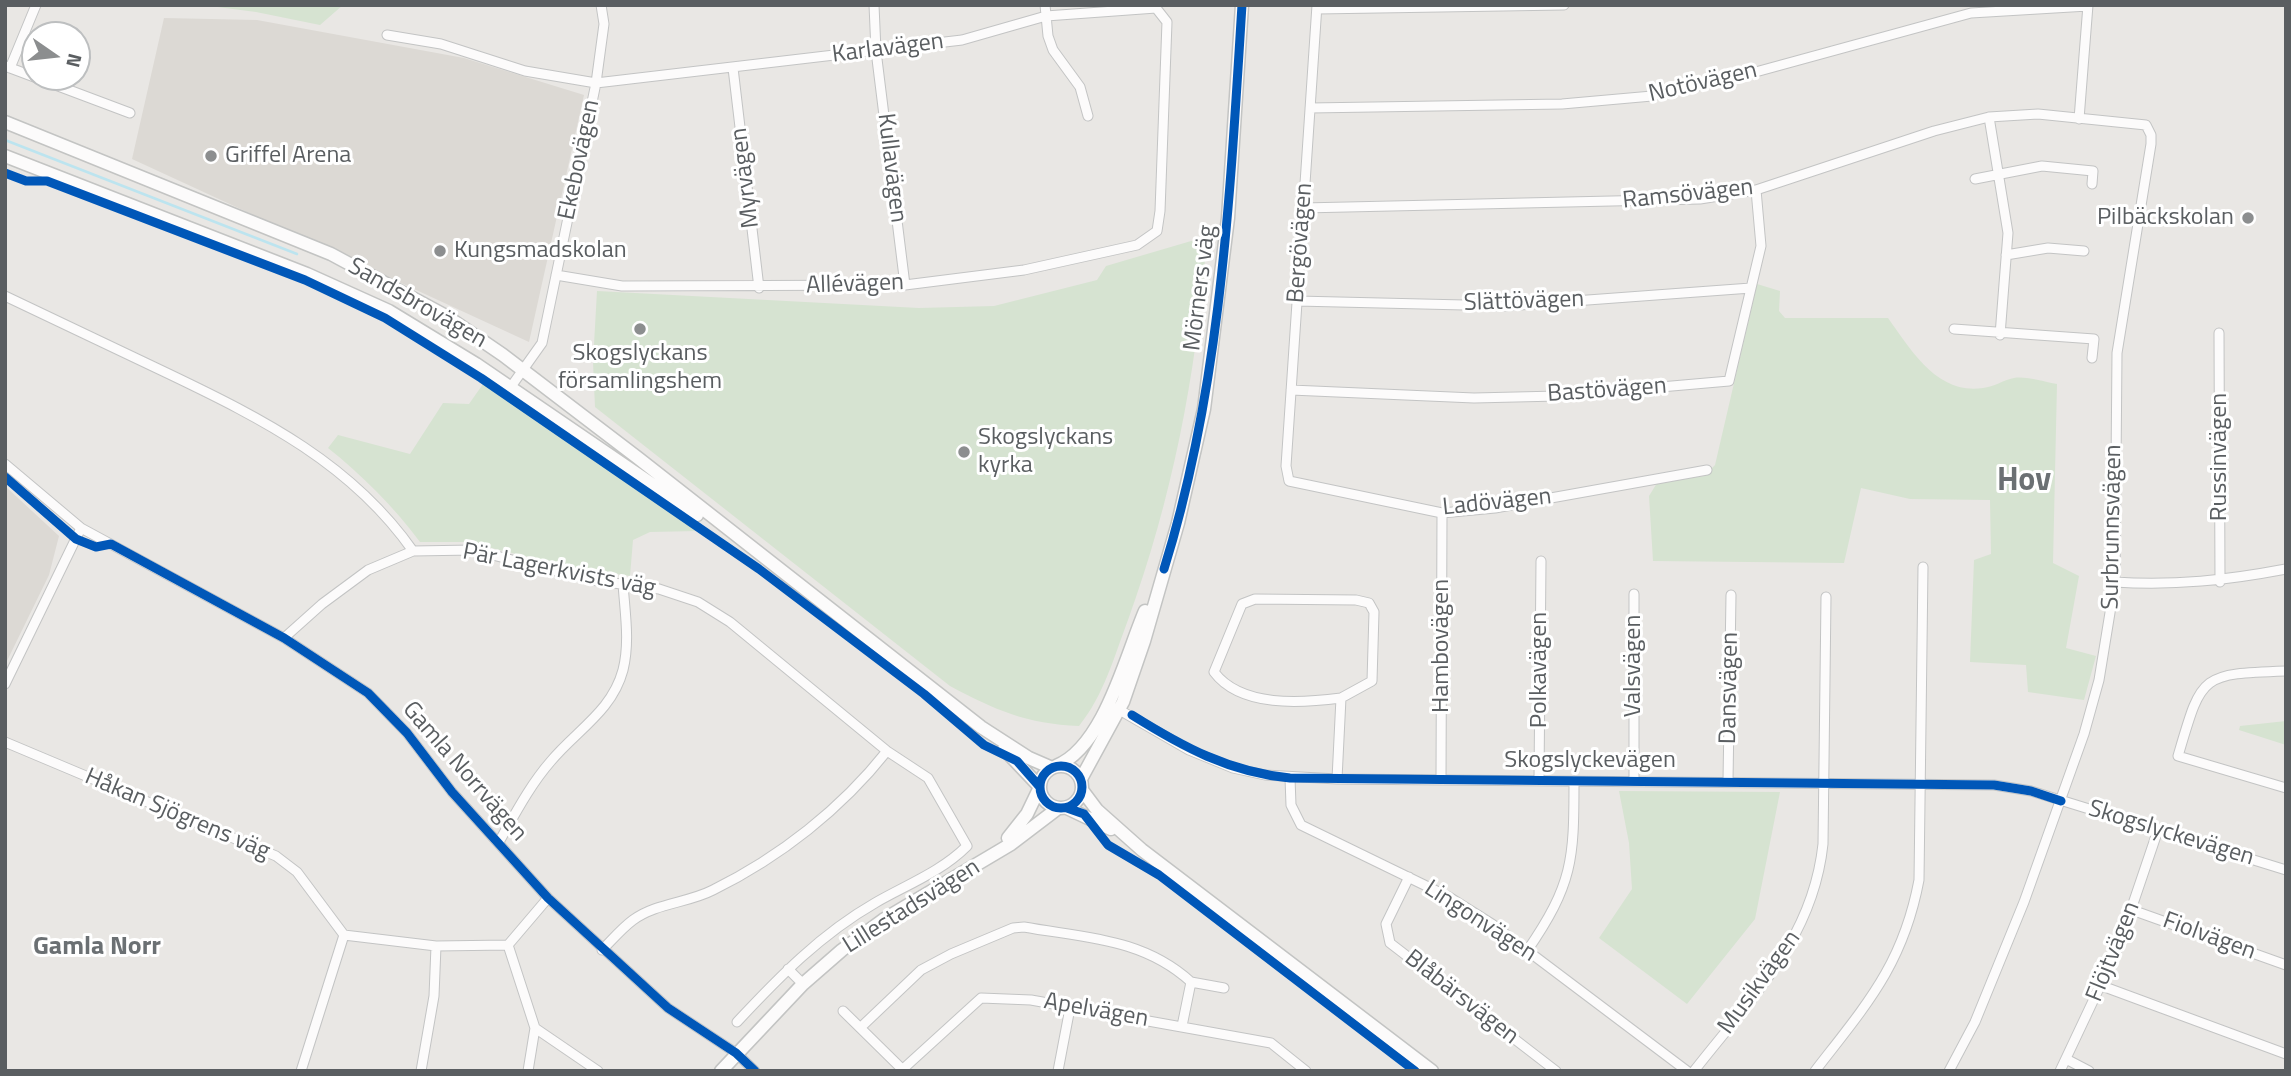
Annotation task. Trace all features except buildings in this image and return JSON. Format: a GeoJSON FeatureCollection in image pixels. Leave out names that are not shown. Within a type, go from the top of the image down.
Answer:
{"type":"FeatureCollection","features":[{"type":"Feature","properties":{"kind":"main road","name":"Mörners väg"},"geometry":{"type":"LineString","coordinates":[[1081,785],[1144,641],[1192,465],[1212,360],[1230,193],[1242,5]]}},
{"type":"Feature","properties":{"kind":"main road","name":"Sandsbrovägen"},"geometry":{"type":"LineString","coordinates":[[5,122],[356,267],[446,316],[638,458],[981,727],[1023,754],[1054,767]]}},
{"type":"Feature","properties":{"kind":"main road","name":"Sandsbrovägen"},"geometry":{"type":"LineString","coordinates":[[5,156],[352,292],[465,357],[778,570]]}},
{"type":"Feature","properties":{"kind":"main road","name":"Mörners väg"},"geometry":{"type":"LineString","coordinates":[[1054,767],[1074,754],[1114,707]]}},
{"type":"Feature","properties":{"kind":"main road","name":"Sandsbrovägen"},"geometry":{"type":"LineString","coordinates":[[981,727],[1039,787]]}},
{"type":"Feature","properties":{"kind":"main road"},"geometry":{"type":"LineString","coordinates":[[1142,850],[1097,810],[1072,769],[1054,767],[1044,774],[1039,787],[1046,803],[1093,818],[1142,850],[1432,1071]]}},
{"type":"Feature","properties":{"kind":"main road"},"geometry":{"type":"LineString","coordinates":[[1062,808],[1078,801],[1081,785]]}},
{"type":"Feature","properties":{"kind":"main road","name":"Lillestadsvägen"},"geometry":{"type":"LineString","coordinates":[[990,857],[1027,814],[1039,787]]}},
{"type":"Feature","properties":{"kind":"main road","name":"Lillestadsvägen"},"geometry":{"type":"LineString","coordinates":[[721,1071],[803,984],[883,920],[990,857],[1062,808]]}},
{"type":"Feature","properties":{"kind":"street"},"geometry":{"type":"LineString","coordinates":[[36,5],[8,67],[130,113]]}},
{"type":"Feature","properties":{"kind":"street","name":"Ekebovägen"},"geometry":{"type":"LineString","coordinates":[[510,388],[542,343],[596,83],[604,24],[601,5]]}},
{"type":"Feature","properties":{"kind":"street","name":"Kullavägen"},"geometry":{"type":"LineString","coordinates":[[874,5],[876,51],[905,285]]}},
{"type":"Feature","properties":{"kind":"street"},"geometry":{"type":"LineString","coordinates":[[1045,5],[1053,50],[1080,87],[1088,116]]}},
{"type":"Feature","properties":{"kind":"street"},"geometry":{"type":"LineString","coordinates":[[1317,7],[1564,5]]}},
{"type":"Feature","properties":{"kind":"street"},"geometry":{"type":"LineString","coordinates":[[2079,119],[2088,6]]}},
{"type":"Feature","properties":{"kind":"street","name":"Notövägen"},"geometry":{"type":"LineString","coordinates":[[1310,108],[1562,104],[1641,97],[1730,79],[1971,13],[2088,6]]}},
{"type":"Feature","properties":{"kind":"street","name":"Bergövägen"},"geometry":{"type":"LineString","coordinates":[[1289,481],[1286,466],[1317,7]]}},
{"type":"Feature","properties":{"kind":"street","name":"Karlavägen"},"geometry":{"type":"LineString","coordinates":[[387,35],[441,44],[525,71],[596,83],[962,40],[1045,16],[1156,8],[1167,22],[1160,211],[1157,231],[1150,239]]}},
{"type":"Feature","properties":{"kind":"street","name":"Myrvägen"},"geometry":{"type":"LineString","coordinates":[[733,68],[759,288]]}},
{"type":"Feature","properties":{"kind":"street","name":"Ramsövägen"},"geometry":{"type":"LineString","coordinates":[[1303,208],[1655,201],[1755,190],[1934,131],[1989,117],[2038,114],[2146,125]]}},
{"type":"Feature","properties":{"kind":"street"},"geometry":{"type":"LineString","coordinates":[[1989,117],[2008,233],[2000,335]]}},
{"type":"Feature","properties":{"kind":"street","name":"Surbrunnsvägen"},"geometry":{"type":"LineString","coordinates":[[1949,1071],[1975,1023],[2001,962],[2061,801],[2099,680],[2115,582],[2117,353],[2151,144],[2151,135],[2146,125]]}},
{"type":"Feature","properties":{"kind":"street"},"geometry":{"type":"LineString","coordinates":[[1975,179],[2042,166],[2093,171],[2092,184]]}},
{"type":"Feature","properties":{"kind":"street","name":"Bastövägen"},"geometry":{"type":"LineString","coordinates":[[1291,390],[1474,398],[1558,396],[1729,381],[1761,246],[1755,190]]}},
{"type":"Feature","properties":{"kind":"street","name":"Allévägen"},"geometry":{"type":"LineString","coordinates":[[556,275],[622,286],[759,288],[905,285],[1024,270],[1137,245],[1150,239]]}},
{"type":"Feature","properties":{"kind":"street"},"geometry":{"type":"LineString","coordinates":[[2006,255],[2048,248],[2084,251]]}},
{"type":"Feature","properties":{"kind":"street","name":"Slättövägen"},"geometry":{"type":"LineString","coordinates":[[1297,301],[1506,306],[1751,288]]}},
{"type":"Feature","properties":{"kind":"street"},"geometry":{"type":"LineString","coordinates":[[5,296],[246,411],[310,449],[354,482],[413,551],[368,570],[322,604],[284,638]]}},
{"type":"Feature","properties":{"kind":"street"},"geometry":{"type":"LineString","coordinates":[[1954,329],[2000,335],[2095,339],[2092,358]]}},
{"type":"Feature","properties":{"kind":"street","name":"Russinvägen"},"geometry":{"type":"LineString","coordinates":[[2219,333],[2220,582]]}},
{"type":"Feature","properties":{"kind":"street","name":"Gamla Norrvägen"},"geometry":{"type":"LineString","coordinates":[[5,464],[81,528],[284,638],[368,693],[407,733],[452,792],[548,898],[668,1008],[736,1053],[755,1071]]}},
{"type":"Feature","properties":{"kind":"street","name":"Ladövägen"},"geometry":{"type":"LineString","coordinates":[[1289,481],[1442,513],[1519,504],[1707,470]]}},
{"type":"Feature","properties":{"kind":"street","name":"Hambovägen"},"geometry":{"type":"LineString","coordinates":[[1441,780],[1442,513]]}},
{"type":"Feature","properties":{"kind":"street"},"geometry":{"type":"LineString","coordinates":[[5,684],[81,528]]}},
{"type":"Feature","properties":{"kind":"street","name":"Pär Lagerkvists väg"},"geometry":{"type":"LineString","coordinates":[[413,551],[473,550],[591,580],[659,589],[698,602],[730,622],[887,751],[928,778],[967,846]]}},
{"type":"Feature","properties":{"kind":"street","name":"Polkavägen"},"geometry":{"type":"LineString","coordinates":[[1539,779],[1541,561]]}},
{"type":"Feature","properties":{"kind":"street"},"geometry":{"type":"LineString","coordinates":[[1815,1071],[1875,993],[1902,945],[1919,880],[1923,568]]}},
{"type":"Feature","properties":{"kind":"street"},"geometry":{"type":"LineString","coordinates":[[2115,582],[2166,585],[2220,582],[2286,569]]}},
{"type":"Feature","properties":{"kind":"street"},"geometry":{"type":"LineString","coordinates":[[499,842],[524,797],[552,760],[612,699],[623,671],[627,645],[623,584]]}},
{"type":"Feature","properties":{"kind":"street","name":"Valsvägen"},"geometry":{"type":"LineString","coordinates":[[1634,594],[1634,780]]}},
{"type":"Feature","properties":{"kind":"street","name":"Dansvägen"},"geometry":{"type":"LineString","coordinates":[[1728,781],[1731,595]]}},
{"type":"Feature","properties":{"kind":"street","name":"Musikvägen"},"geometry":{"type":"LineString","coordinates":[[1694,1071],[1785,954],[1806,916],[1820,875],[1826,597]]}},
{"type":"Feature","properties":{"kind":"street"},"geometry":{"type":"LineString","coordinates":[[1255,599],[1369,603],[1374,612],[1372,681],[1341,698],[1290,702],[1250,695],[1222,682],[1214,672],[1242,604],[1255,599]]}},
{"type":"Feature","properties":{"kind":"street"},"geometry":{"type":"LineString","coordinates":[[2286,671],[2229,674],[2210,681],[2194,701],[2178,756],[2286,789]]}},
{"type":"Feature","properties":{"kind":"street"},"geometry":{"type":"LineString","coordinates":[[1337,779],[1341,698]]}},
{"type":"Feature","properties":{"kind":"street","name":"Skogslyckevägen"},"geometry":{"type":"LineString","coordinates":[[1114,707],[1189,750],[1216,762],[1265,775],[1337,779],[1994,785],[2031,791],[2286,870]]}},
{"type":"Feature","properties":{"kind":"street","name":"Håkan Sjögrens väg"},"geometry":{"type":"LineString","coordinates":[[5,742],[276,856],[298,872],[344,935]]}},
{"type":"Feature","properties":{"kind":"street"},"geometry":{"type":"LineString","coordinates":[[602,950],[633,920],[652,910],[709,892],[771,860],[862,782],[887,751]]}},
{"type":"Feature","properties":{"kind":"street","name":"Lingonvägen"},"geometry":{"type":"LineString","coordinates":[[1290,778],[1291,805],[1301,825],[1449,897],[1527,951],[1687,1071]]}},
{"type":"Feature","properties":{"kind":"street"},"geometry":{"type":"LineString","coordinates":[[1527,951],[1552,914],[1568,877],[1574,845],[1574,780]]}},
{"type":"Feature","properties":{"kind":"street","name":"Flöjtvägen"},"geometry":{"type":"LineString","coordinates":[[2060,1071],[2102,986],[2132,910],[2158,830]]}},
{"type":"Feature","properties":{"kind":"street","name":"Lillestadsvägen"},"geometry":{"type":"LineString","coordinates":[[737,1022],[820,940],[875,903],[919,881],[967,846]]}},
{"type":"Feature","properties":{"kind":"street","name":"Blåbärsvägen"},"geometry":{"type":"LineString","coordinates":[[1409,877],[1386,923],[1390,943],[1556,1071]]}},
{"type":"Feature","properties":{"kind":"street"},"geometry":{"type":"LineString","coordinates":[[508,946],[548,898]]}},
{"type":"Feature","properties":{"kind":"street","name":"Fiolvägen"},"geometry":{"type":"LineString","coordinates":[[2132,910],[2286,965]]}},
{"type":"Feature","properties":{"kind":"street"},"geometry":{"type":"LineString","coordinates":[[860,1028],[922,970],[1013,928],[1024,927],[1134,947],[1162,959],[1191,982],[1224,988]]}},
{"type":"Feature","properties":{"kind":"street"},"geometry":{"type":"LineString","coordinates":[[301,1071],[344,935],[436,946],[508,946]]}},
{"type":"Feature","properties":{"kind":"street"},"geometry":{"type":"LineString","coordinates":[[421,1071],[434,996],[436,946]]}},
{"type":"Feature","properties":{"kind":"street"},"geometry":{"type":"LineString","coordinates":[[508,946],[535,1028],[528,1071]]}},
{"type":"Feature","properties":{"kind":"street"},"geometry":{"type":"LineString","coordinates":[[788,969],[803,984]]}},
{"type":"Feature","properties":{"kind":"street"},"geometry":{"type":"LineString","coordinates":[[1182,1026],[1191,982]]}},
{"type":"Feature","properties":{"kind":"street"},"geometry":{"type":"LineString","coordinates":[[2102,986],[2286,1054]]}},
{"type":"Feature","properties":{"kind":"street","name":"Apelvägen"},"geometry":{"type":"LineString","coordinates":[[904,1070],[981,998],[1031,1000],[1271,1043],[1306,1071]]}},
{"type":"Feature","properties":{"kind":"street"},"geometry":{"type":"LineString","coordinates":[[1058,1071],[1070,1008]]}},
{"type":"Feature","properties":{"kind":"street"},"geometry":{"type":"LineString","coordinates":[[843,1011],[904,1070]]}},
{"type":"Feature","properties":{"kind":"street"},"geometry":{"type":"LineString","coordinates":[[535,1028],[598,1071]]}},
{"type":"Feature","properties":{"kind":"street"},"geometry":{"type":"LineString","coordinates":[[2066,1059],[2089,1071]]}},
{"type":"Feature","properties":{"kind":"shaded area","name":"Kungsmadskolan"},"geometry":{"type":"Polygon","coordinates":[[[164,18],[257,20],[464,58],[584,95],[529,342],[132,159],[164,18]]]}},
{"type":"Feature","properties":{"kind":"shaded area"},"geometry":{"type":"Polygon","coordinates":[[[5,486],[59,536],[49,575],[5,665],[5,486]]]}},
{"type":"Feature","properties":{"kind":"green space"},"geometry":{"type":"Polygon","coordinates":[[[202,5],[343,5],[320,25],[256,12],[202,5]]]}},
{"type":"Feature","properties":{"kind":"green space"},"geometry":{"type":"Polygon","coordinates":[[[1198,239],[1206,248],[1202,296],[1189,390],[1169,483],[1144,575],[1113,662],[1102,689],[1079,726],[1027,719],[982,702],[950,686],[595,407],[593,362],[597,291],[919,308],[994,306],[1097,280],[1106,266],[1198,239]]]}},
{"type":"Feature","properties":{"kind":"green space"},"geometry":{"type":"Polygon","coordinates":[[[1757,284],[1780,291],[1779,311],[1785,318],[1888,318],[1927,368],[1952,385],[1983,388],[2019,378],[2057,384],[2053,563],[2079,576],[2066,648],[2096,656],[2084,700],[2028,692],[2026,665],[1970,662],[1974,560],[1991,554],[1990,500],[1910,499],[1861,488],[1844,563],[1653,561],[1649,496],[1657,483],[1704,476],[1715,465],[1757,284]]]}},
{"type":"Feature","properties":{"kind":"green space"},"geometry":{"type":"Polygon","coordinates":[[[483,384],[698,531],[650,532],[633,540],[630,576],[575,568],[466,542],[420,542],[377,492],[328,448],[338,435],[410,454],[443,403],[469,404],[483,384]]]}},
{"type":"Feature","properties":{"kind":"green space"},"geometry":{"type":"Polygon","coordinates":[[[2286,721],[2286,745],[2239,730],[2240,726],[2286,721]]]}},
{"type":"Feature","properties":{"kind":"green space"},"geometry":{"type":"Polygon","coordinates":[[[1619,791],[1780,792],[1755,919],[1687,1004],[1599,938],[1632,889],[1629,843],[1619,791]]]}},
{"type":"Feature","properties":{"kind":"waterway"},"geometry":{"type":"LineString","coordinates":[[5,140],[297,254]]}},
{"type":"Feature","properties":{"kind":"cycle path"},"geometry":{"type":"LineString","coordinates":[[1164,569],[1199,430],[1211,360],[1227,219],[1242,5]]}},
{"type":"Feature","properties":{"kind":"cycle path"},"geometry":{"type":"LineString","coordinates":[[5,173],[26,181],[47,181],[305,280],[385,318],[481,378],[759,569],[924,694],[984,745],[1017,761],[1039,786]]}},
{"type":"Feature","properties":{"kind":"cycle path"},"geometry":{"type":"LineString","coordinates":[[5,477],[76,539],[96,547],[111,544],[284,638],[368,693],[407,733],[452,792],[548,898],[668,1008],[736,1053],[755,1071]]}},
{"type":"Feature","properties":{"kind":"cycle path"},"geometry":{"type":"LineString","coordinates":[[1132,715],[1188,747],[1227,764],[1290,778],[1994,785],[2031,791],[2061,801]]}},
{"type":"Feature","properties":{"kind":"cycle path"},"geometry":{"type":"LineString","coordinates":[[1061,766],[1076,772],[1082,787],[1076,802],[1061,808],[1046,802],[1040,787],[1046,772],[1061,766]]}},
{"type":"Feature","properties":{"kind":"cycle path"},"geometry":{"type":"LineString","coordinates":[[1067,808],[1084,814],[1108,845],[1159,875],[1415,1071]]}},
{"type":"Feature","properties":{"kind":"place","name":"Griffel Arena"},"geometry":{"type":"Point","coordinates":[211,156]}},
{"type":"Feature","properties":{"kind":"place","name":"Pilbäckskolan"},"geometry":{"type":"Point","coordinates":[2248,218]}},
{"type":"Feature","properties":{"kind":"place","name":"Kungsmadskolan"},"geometry":{"type":"Point","coordinates":[440,251]}},
{"type":"Feature","properties":{"kind":"place","name":"Skogslyckans församlingshem"},"geometry":{"type":"Point","coordinates":[640,329]}},
{"type":"Feature","properties":{"kind":"place","name":"Skogslyckans kyrka"},"geometry":{"type":"Point","coordinates":[964,452]}},
{"type":"Feature","properties":{"kind":"district","name":"Hov"},"geometry":{"type":"Point","coordinates":[2024,482]}},
{"type":"Feature","properties":{"kind":"district","name":"Gamla Norr"},"geometry":{"type":"Point","coordinates":[97,948]}}]}
